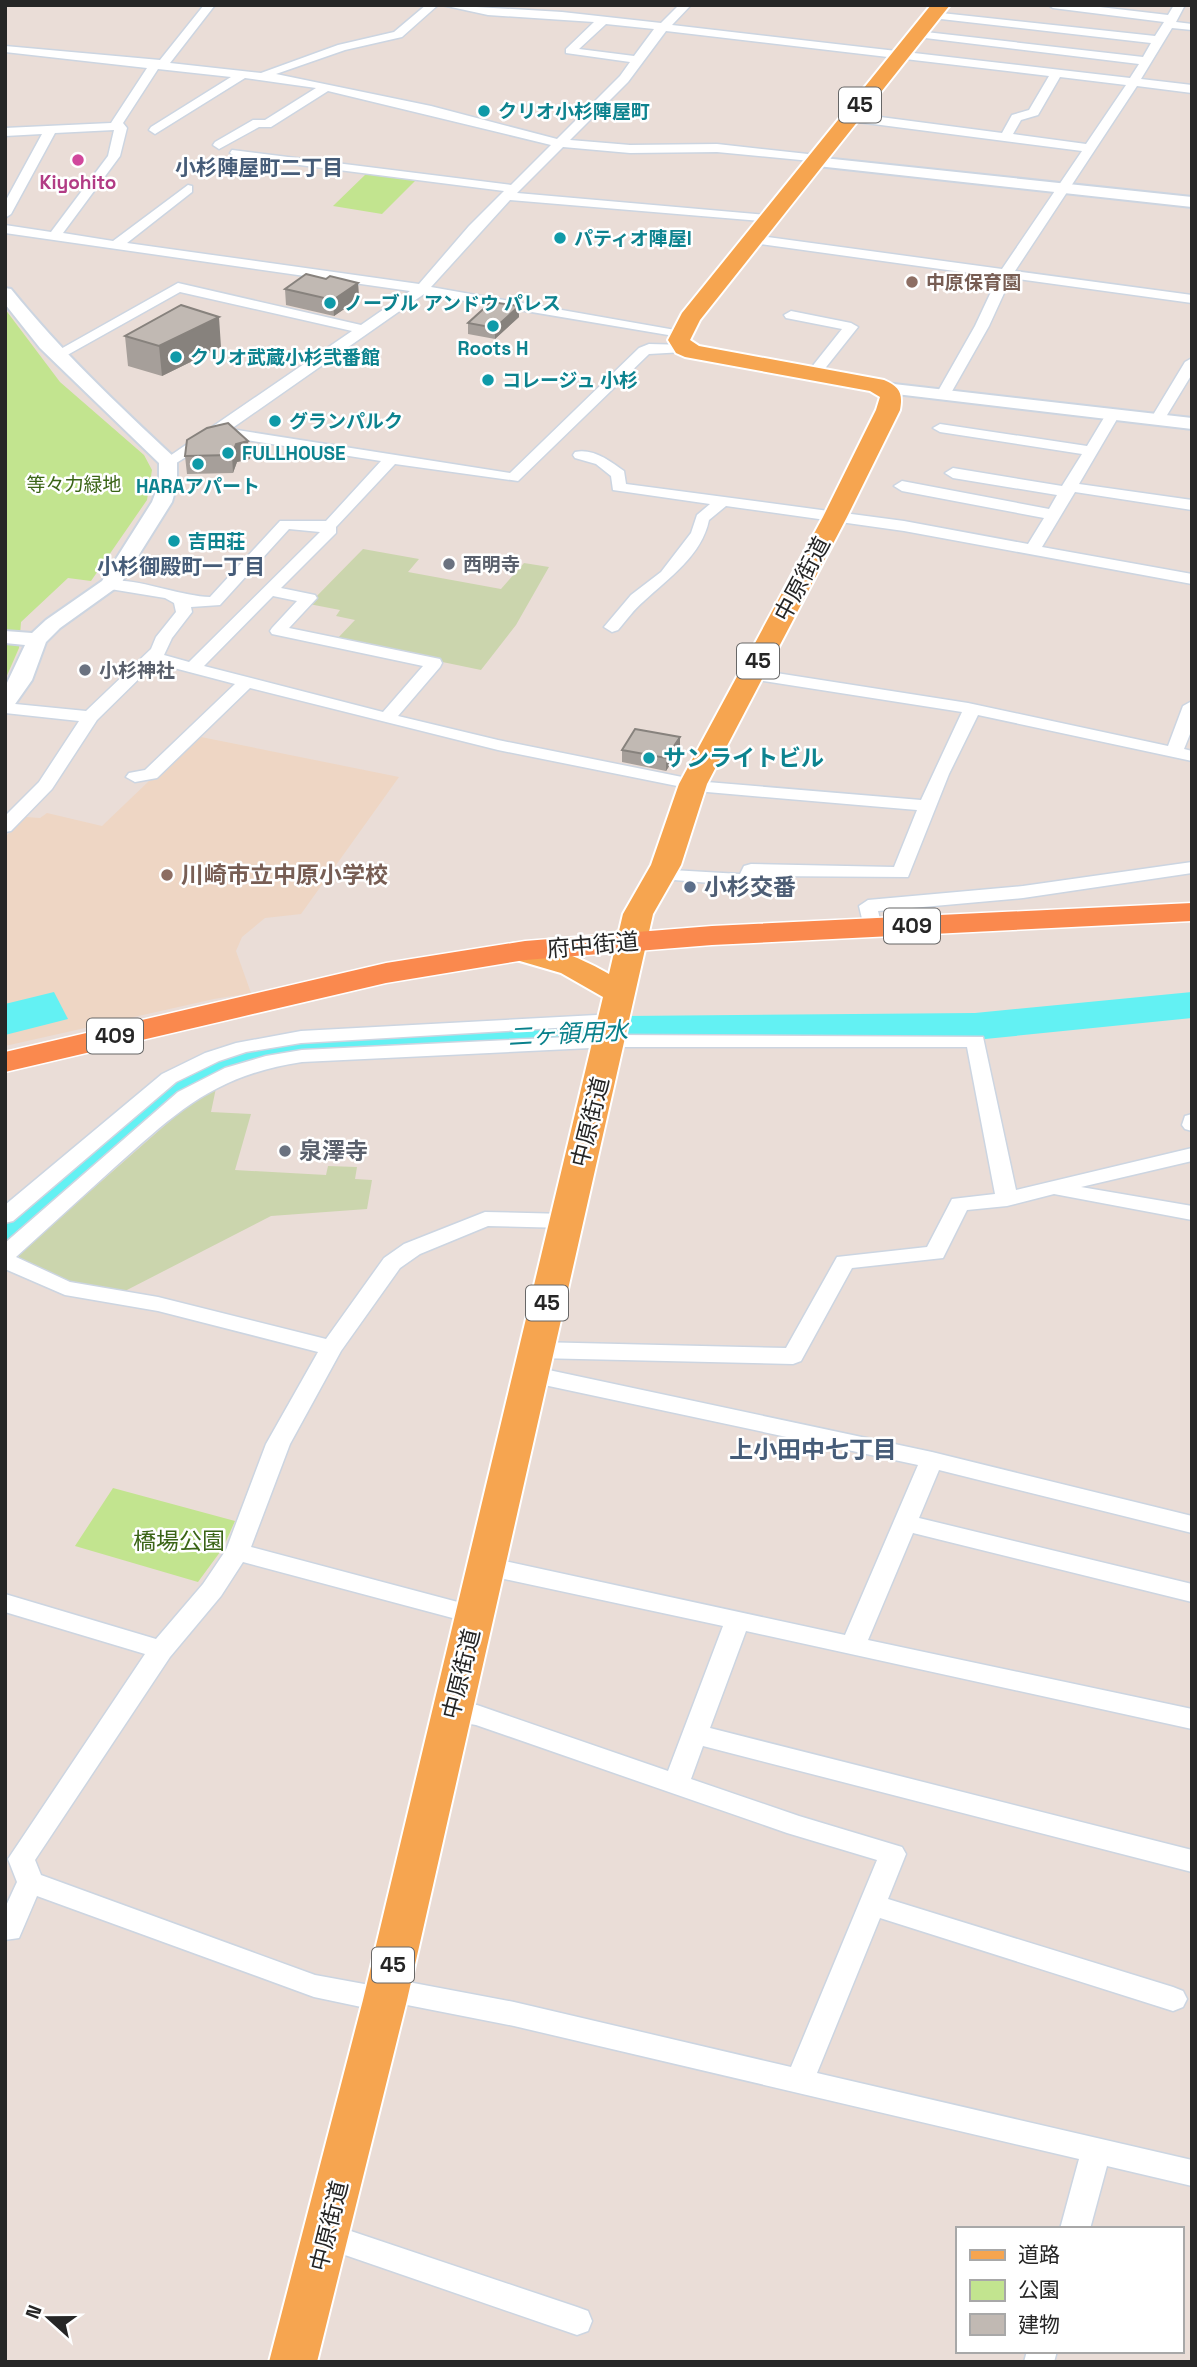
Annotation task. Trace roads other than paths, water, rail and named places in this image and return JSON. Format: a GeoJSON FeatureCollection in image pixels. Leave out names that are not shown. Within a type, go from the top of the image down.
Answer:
{"type":"FeatureCollection","features":[{"type":"Feature","properties":{"kind":"highway","name":"府中街道"},"geometry":{"type":"LineString","coordinates":[[5,1062],[386,973],[447,960],[517,951],[633,941],[873,927],[1192,912]]}},
{"type":"Feature","properties":{"kind":"main road","name":"45"},"geometry":{"type":"LineString","coordinates":[[683,342],[690,318],[937,10]]}},
{"type":"Feature","properties":{"kind":"main road"},"geometry":{"type":"LineString","coordinates":[[683,342],[693,352],[884,388]]}},
{"type":"Feature","properties":{"kind":"main road","name":"中原街道"},"geometry":{"type":"LineString","coordinates":[[293,2362],[386,1995],[566,1221],[616,1019],[638,914],[662,873],[693,784],[835,517],[888,411],[891,397],[884,388]]}},
{"type":"Feature","properties":{"kind":"main road"},"geometry":{"type":"LineString","coordinates":[[517,951],[551,958],[582,969],[616,1019]]}},
{"type":"Feature","properties":{"kind":"street"},"geometry":{"type":"LineString","coordinates":[[54,237],[114,156],[121,128],[116,124],[130,100],[210,5]]}},
{"type":"Feature","properties":{"kind":"street"},"geometry":{"type":"LineString","coordinates":[[263,75],[342,47],[398,35],[433,5]]}},
{"type":"Feature","properties":{"kind":"street"},"geometry":{"type":"LineString","coordinates":[[447,5],[488,12],[562,15],[1192,89]]}},
{"type":"Feature","properties":{"kind":"street"},"geometry":{"type":"LineString","coordinates":[[168,462],[218,431],[422,289],[458,247],[624,79],[663,27],[686,5]]}},
{"type":"Feature","properties":{"kind":"street"},"geometry":{"type":"LineString","coordinates":[[1003,68],[1052,5],[1192,27]]}},
{"type":"Feature","properties":{"kind":"street"},"geometry":{"type":"LineString","coordinates":[[944,393],[982,326],[1007,272],[1133,83],[1180,5]]}},
{"type":"Feature","properties":{"kind":"street"},"geometry":{"type":"LineString","coordinates":[[937,10],[1033,27],[1158,40]]}},
{"type":"Feature","properties":{"kind":"street"},"geometry":{"type":"LineString","coordinates":[[603,20],[570,51],[638,60]]}},
{"type":"Feature","properties":{"kind":"street"},"geometry":{"type":"LineString","coordinates":[[916,34],[1146,61]]}},
{"type":"Feature","properties":{"kind":"street"},"geometry":{"type":"LineString","coordinates":[[5,49],[263,75],[326,87],[560,143],[630,149],[716,148],[1192,202]]}},
{"type":"Feature","properties":{"kind":"street"},"geometry":{"type":"LineString","coordinates":[[155,130],[245,73]]}},
{"type":"Feature","properties":{"kind":"street"},"geometry":{"type":"LineString","coordinates":[[1006,137],[1016,118],[1034,112],[1056,74]]}},
{"type":"Feature","properties":{"kind":"street"},"geometry":{"type":"LineString","coordinates":[[219,145],[257,123],[267,124],[326,87]]}},
{"type":"Feature","properties":{"kind":"street"},"geometry":{"type":"LineString","coordinates":[[850,117],[1090,148]]}},
{"type":"Feature","properties":{"kind":"street"},"geometry":{"type":"LineString","coordinates":[[5,132],[118,126]]}},
{"type":"Feature","properties":{"kind":"street"},"geometry":{"type":"LineString","coordinates":[[5,214],[50,131]]}},
{"type":"Feature","properties":{"kind":"street"},"geometry":{"type":"LineString","coordinates":[[236,153],[512,193],[768,219]]}},
{"type":"Feature","properties":{"kind":"street"},"geometry":{"type":"LineString","coordinates":[[114,246],[188,189]]}},
{"type":"Feature","properties":{"kind":"street"},"geometry":{"type":"LineString","coordinates":[[5,229],[422,289],[683,342]]}},
{"type":"Feature","properties":{"kind":"street"},"geometry":{"type":"LineString","coordinates":[[752,239],[1192,299]]}},
{"type":"Feature","properties":{"kind":"street"},"geometry":{"type":"LineString","coordinates":[[57,355],[178,287],[364,330]]}},
{"type":"Feature","properties":{"kind":"street"},"geometry":{"type":"LineString","coordinates":[[5,293],[57,355],[168,462],[168,484],[162,502],[110,585],[53,624],[37,640],[21,680],[5,702]]}},
{"type":"Feature","properties":{"kind":"street"},"geometry":{"type":"LineString","coordinates":[[791,314],[851,327],[814,373]]}},
{"type":"Feature","properties":{"kind":"street"},"geometry":{"type":"LineString","coordinates":[[218,431],[513,478],[644,351],[683,342]]}},
{"type":"Feature","properties":{"kind":"street"},"geometry":{"type":"LineString","coordinates":[[1157,420],[1192,362]]}},
{"type":"Feature","properties":{"kind":"street"},"geometry":{"type":"LineString","coordinates":[[884,388],[1192,424]]}},
{"type":"Feature","properties":{"kind":"street"},"geometry":{"type":"LineString","coordinates":[[1032,550],[1113,414]]}},
{"type":"Feature","properties":{"kind":"street"},"geometry":{"type":"LineString","coordinates":[[940,428],[1092,451]]}},
{"type":"Feature","properties":{"kind":"street"},"geometry":{"type":"LineString","coordinates":[[580,455],[614,468],[619,474],[618,487],[904,526],[1192,579]]}},
{"type":"Feature","properties":{"kind":"street"},"geometry":{"type":"LineString","coordinates":[[327,527],[392,458]]}},
{"type":"Feature","properties":{"kind":"street"},"geometry":{"type":"LineString","coordinates":[[953,473],[1192,505]]}},
{"type":"Feature","properties":{"kind":"street"},"geometry":{"type":"LineString","coordinates":[[902,486],[1054,515]]}},
{"type":"Feature","properties":{"kind":"street"},"geometry":{"type":"LineString","coordinates":[[612,627],[637,598],[667,575],[699,533],[702,518],[722,502]]}},
{"type":"Feature","properties":{"kind":"street"},"geometry":{"type":"LineString","coordinates":[[110,585],[169,594],[183,602],[214,602],[285,524],[327,527]]}},
{"type":"Feature","properties":{"kind":"street"},"geometry":{"type":"LineString","coordinates":[[192,668],[330,530],[327,527]]}},
{"type":"Feature","properties":{"kind":"street"},"geometry":{"type":"LineString","coordinates":[[270,591],[309,598],[278,631],[434,663],[387,718]]}},
{"type":"Feature","properties":{"kind":"street"},"geometry":{"type":"LineString","coordinates":[[5,827],[46,785],[90,718],[153,657],[184,612],[183,602]]}},
{"type":"Feature","properties":{"kind":"street"},"geometry":{"type":"LineString","coordinates":[[5,637],[37,640]]}},
{"type":"Feature","properties":{"kind":"street"},"geometry":{"type":"LineString","coordinates":[[153,657],[246,683],[498,745],[707,787],[928,806]]}},
{"type":"Feature","properties":{"kind":"street"},"geometry":{"type":"LineString","coordinates":[[751,674],[972,709],[1183,755],[1192,706]]}},
{"type":"Feature","properties":{"kind":"street"},"geometry":{"type":"LineString","coordinates":[[135,778],[151,774],[246,683]]}},
{"type":"Feature","properties":{"kind":"street"},"geometry":{"type":"LineString","coordinates":[[5,708],[90,718]]}},
{"type":"Feature","properties":{"kind":"street"},"geometry":{"type":"LineString","coordinates":[[662,873],[747,880],[751,870],[901,873],[940,774],[972,709]]}},
{"type":"Feature","properties":{"kind":"street"},"geometry":{"type":"LineString","coordinates":[[873,927],[868,906],[1023,892],[1192,867]]}},
{"type":"Feature","properties":{"kind":"street"},"geometry":{"type":"LineString","coordinates":[[331,1348],[158,1304],[65,1288],[5,1257],[170,1107],[214,1079],[253,1064],[302,1056],[616,1019]]}},
{"type":"Feature","properties":{"kind":"street"},"geometry":{"type":"LineString","coordinates":[[5,1216],[169,1078],[212,1057],[243,1047],[301,1037],[616,1019],[976,1041],[1007,1199]]}},
{"type":"Feature","properties":{"kind":"street"},"geometry":{"type":"LineString","coordinates":[[533,1362],[793,1356],[845,1262],[935,1253],[959,1204],[1007,1199],[1192,1154]]}},
{"type":"Feature","properties":{"kind":"street"},"geometry":{"type":"LineString","coordinates":[[1053,1189],[1192,1213]]}},
{"type":"Feature","properties":{"kind":"street"},"geometry":{"type":"LineString","coordinates":[[9,1930],[19,1865],[161,1650],[212,1590],[237,1552],[278,1444],[331,1348],[392,1263],[412,1249],[485,1219],[566,1221]]}},
{"type":"Feature","properties":{"kind":"street"},"geometry":{"type":"LineString","coordinates":[[533,1362],[1192,1525]]}},
{"type":"Feature","properties":{"kind":"street"},"geometry":{"type":"LineString","coordinates":[[853,1646],[932,1460]]}},
{"type":"Feature","properties":{"kind":"street"},"geometry":{"type":"LineString","coordinates":[[905,1523],[1192,1593]]}},
{"type":"Feature","properties":{"kind":"street"},"geometry":{"type":"LineString","coordinates":[[237,1552],[475,1615]]}},
{"type":"Feature","properties":{"kind":"street"},"geometry":{"type":"LineString","coordinates":[[486,1566],[1192,1719]]}},
{"type":"Feature","properties":{"kind":"street"},"geometry":{"type":"LineString","coordinates":[[5,1603],[161,1650]]}},
{"type":"Feature","properties":{"kind":"street"},"geometry":{"type":"LineString","coordinates":[[676,1786],[737,1621]]}},
{"type":"Feature","properties":{"kind":"street"},"geometry":{"type":"LineString","coordinates":[[451,1712],[477,1715],[676,1786],[796,1826],[893,1854],[800,2082]]}},
{"type":"Feature","properties":{"kind":"street"},"geometry":{"type":"LineString","coordinates":[[696,1734],[1192,1861]]}},
{"type":"Feature","properties":{"kind":"street"},"geometry":{"type":"LineString","coordinates":[[19,1865],[314,1986],[514,2014],[1192,2173]]}},
{"type":"Feature","properties":{"kind":"street"},"geometry":{"type":"LineString","coordinates":[[872,1905],[1173,1999]]}},
{"type":"Feature","properties":{"kind":"street"},"geometry":{"type":"LineString","coordinates":[[1076,2227],[1096,2152]]}},
{"type":"Feature","properties":{"kind":"street"},"geometry":{"type":"LineString","coordinates":[[327,2236],[577,2321]]}},
{"type":"Feature","properties":{"kind":"water"},"geometry":{"type":"Polygon","coordinates":[[[54,992],[68,1019],[5,1035],[5,1004],[54,992]]]}},
{"type":"Feature","properties":{"kind":"waterway","name":"二ヶ領用水"},"geometry":{"type":"LineString","coordinates":[[5,1233],[165,1095],[200,1075],[237,1061],[276,1051],[356,1041],[626,1030],[975,1027],[1192,1005]]}},
{"type":"Feature","properties":{"kind":"place","name":"クリオ小杉陣屋町"},"geometry":{"type":"Point","coordinates":[484,111]}},
{"type":"Feature","properties":{"kind":"place","name":"Kiyohito"},"geometry":{"type":"Point","coordinates":[78,160]}},
{"type":"Feature","properties":{"kind":"place","name":"パティオ陣屋I"},"geometry":{"type":"Point","coordinates":[560,238]}},
{"type":"Feature","properties":{"kind":"place","name":"中原保育園"},"geometry":{"type":"Point","coordinates":[912,282]}},
{"type":"Feature","properties":{"kind":"place","name":"ノーブル アンドウ パレス"},"geometry":{"type":"Point","coordinates":[330,303]}},
{"type":"Feature","properties":{"kind":"place","name":"Roots H"},"geometry":{"type":"Point","coordinates":[493,326]}},
{"type":"Feature","properties":{"kind":"place","name":"クリオ武蔵小杉弐番館"},"geometry":{"type":"Point","coordinates":[176,357]}},
{"type":"Feature","properties":{"kind":"place","name":"コレージュ 小杉"},"geometry":{"type":"Point","coordinates":[488,380]}},
{"type":"Feature","properties":{"kind":"place","name":"グランパルク"},"geometry":{"type":"Point","coordinates":[275,421]}},
{"type":"Feature","properties":{"kind":"place","name":"FULLHOUSE"},"geometry":{"type":"Point","coordinates":[228,453]}},
{"type":"Feature","properties":{"kind":"place","name":"HARAアパート"},"geometry":{"type":"Point","coordinates":[198,464]}},
{"type":"Feature","properties":{"kind":"place","name":"吉田荘"},"geometry":{"type":"Point","coordinates":[174,541]}},
{"type":"Feature","properties":{"kind":"place","name":"西明寺"},"geometry":{"type":"Point","coordinates":[449,564]}},
{"type":"Feature","properties":{"kind":"place","name":"小杉神社"},"geometry":{"type":"Point","coordinates":[85,670]}},
{"type":"Feature","properties":{"kind":"place","name":"サンライトビル"},"geometry":{"type":"Point","coordinates":[649,758]}},
{"type":"Feature","properties":{"kind":"place","name":"川崎市立中原小学校"},"geometry":{"type":"Point","coordinates":[167,875]}},
{"type":"Feature","properties":{"kind":"place","name":"小杉交番"},"geometry":{"type":"Point","coordinates":[690,887]}},
{"type":"Feature","properties":{"kind":"place","name":"泉澤寺"},"geometry":{"type":"Point","coordinates":[285,1151]}},
{"type":"Feature","properties":{"kind":"district","name":"小杉陣屋町二丁目"},"geometry":{"type":"Point","coordinates":[259,168]}},
{"type":"Feature","properties":{"kind":"district","name":"小杉御殿町一丁目"},"geometry":{"type":"Point","coordinates":[181,567]}},
{"type":"Feature","properties":{"kind":"district","name":"上小田中七丁目"},"geometry":{"type":"Point","coordinates":[813,1450]}},
{"type":"Feature","properties":{"kind":"park label","name":"等々力緑地"},"geometry":{"type":"Point","coordinates":[74,484]}},
{"type":"Feature","properties":{"kind":"park label","name":"橋場公園"},"geometry":{"type":"Point","coordinates":[179,1541]}}]}
